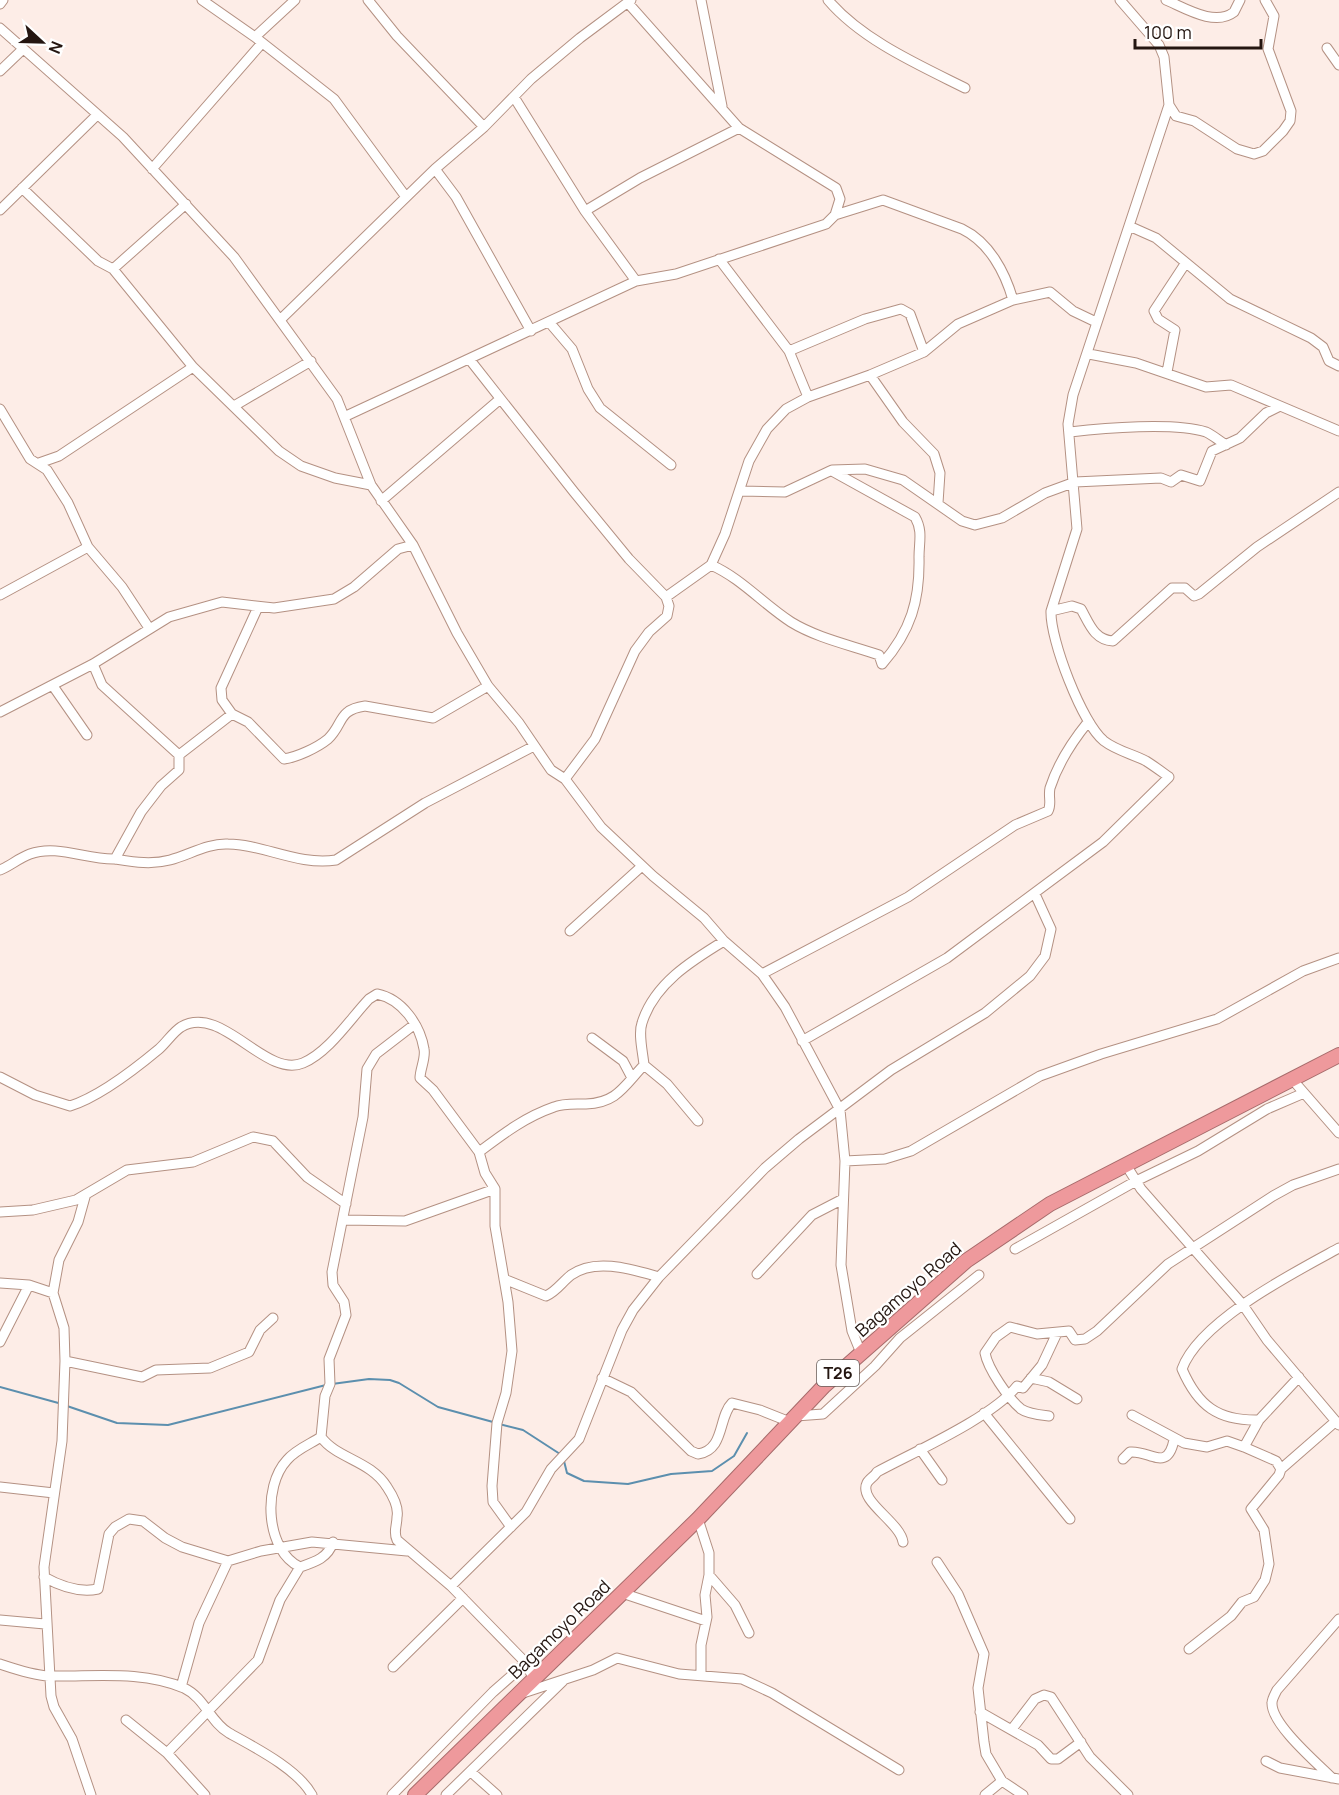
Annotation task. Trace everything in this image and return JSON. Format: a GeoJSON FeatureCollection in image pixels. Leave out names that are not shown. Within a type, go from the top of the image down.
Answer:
{"type":"FeatureCollection","features":[{"type":"Feature","properties":{"kind":"highway","name":"Bagamoyo Road"},"geometry":{"type":"LineString","coordinates":[[415,1795],[698,1519],[793,1419],[861,1353],[966,1261],[1004,1233],[1050,1204],[1339,1055]]}},
{"type":"Feature","properties":{"kind":"street"},"geometry":{"type":"LineString","coordinates":[[0,4],[3,0]]}},
{"type":"Feature","properties":{"kind":"street"},"geometry":{"type":"LineString","coordinates":[[202,0],[259,40],[333,99],[406,197]]}},
{"type":"Feature","properties":{"kind":"street"},"geometry":{"type":"LineString","coordinates":[[152,169],[295,0]]}},
{"type":"Feature","properties":{"kind":"street"},"geometry":{"type":"LineString","coordinates":[[368,0],[398,36],[484,127]]}},
{"type":"Feature","properties":{"kind":"street"},"geometry":{"type":"LineString","coordinates":[[701,0],[723,108]]}},
{"type":"Feature","properties":{"kind":"street"},"geometry":{"type":"LineString","coordinates":[[828,0],[840,14],[880,41],[965,88]]}},
{"type":"Feature","properties":{"kind":"street"},"geometry":{"type":"LineString","coordinates":[[1120,0],[1162,51],[1169,105],[1176,116],[1194,121],[1237,149],[1254,154],[1263,151],[1283,131],[1290,121],[1291,111],[1268,49],[1274,16],[1265,0]]}},
{"type":"Feature","properties":{"kind":"street"},"geometry":{"type":"LineString","coordinates":[[1166,0],[1200,14],[1221,18],[1234,12],[1240,0]]}},
{"type":"Feature","properties":{"kind":"street"},"geometry":{"type":"LineString","coordinates":[[281,319],[435,169],[580,38],[629,1],[739,128],[836,188],[840,199],[835,215],[826,224],[676,274],[636,281],[346,416]]}},
{"type":"Feature","properties":{"kind":"street"},"geometry":{"type":"LineString","coordinates":[[0,28],[96,116],[123,137],[234,257],[311,361],[346,416],[371,485],[413,545],[457,633],[488,686],[519,723],[551,770],[565,779],[601,827],[642,866],[704,918],[724,941],[762,974],[785,1007],[840,1110],[845,1161],[841,1265],[852,1331],[861,1353]]}},
{"type":"Feature","properties":{"kind":"street"},"geometry":{"type":"LineString","coordinates":[[1328,48],[1339,65]]}},
{"type":"Feature","properties":{"kind":"street"},"geometry":{"type":"LineString","coordinates":[[0,71],[23,49]]}},
{"type":"Feature","properties":{"kind":"street"},"geometry":{"type":"LineString","coordinates":[[514,97],[585,211],[636,281]]}},
{"type":"Feature","properties":{"kind":"street"},"geometry":{"type":"LineString","coordinates":[[802,1041],[947,958],[1103,842],[1169,777],[1146,761],[1103,741],[1088,722],[1050,623],[1051,610],[1077,529],[1069,415],[1073,395],[1089,354],[1096,322],[1169,105]]}},
{"type":"Feature","properties":{"kind":"street"},"geometry":{"type":"LineString","coordinates":[[0,210],[96,116]]}},
{"type":"Feature","properties":{"kind":"street"},"geometry":{"type":"LineString","coordinates":[[585,211],[640,178],[739,128]]}},
{"type":"Feature","properties":{"kind":"street"},"geometry":{"type":"LineString","coordinates":[[435,169],[456,197],[531,331]]}},
{"type":"Feature","properties":{"kind":"street"},"geometry":{"type":"LineString","coordinates":[[22,188],[98,261],[113,268],[193,367],[279,451],[301,466],[334,478],[371,485]]}},
{"type":"Feature","properties":{"kind":"street"},"geometry":{"type":"LineString","coordinates":[[835,215],[884,200],[971,233],[997,262],[1007,279],[1013,300]]}},
{"type":"Feature","properties":{"kind":"street"},"geometry":{"type":"LineString","coordinates":[[113,268],[186,204]]}},
{"type":"Feature","properties":{"kind":"street"},"geometry":{"type":"LineString","coordinates":[[1129,226],[1156,238],[1230,299],[1311,338],[1323,347],[1329,361],[1339,366]]}},
{"type":"Feature","properties":{"kind":"street"},"geometry":{"type":"LineString","coordinates":[[719,259],[789,351],[808,397]]}},
{"type":"Feature","properties":{"kind":"street"},"geometry":{"type":"LineString","coordinates":[[1167,372],[1175,330],[1158,318],[1154,311],[1185,264]]}},
{"type":"Feature","properties":{"kind":"street"},"geometry":{"type":"LineString","coordinates":[[666,597],[711,565],[741,491],[749,461],[767,429],[786,409],[808,397],[870,375],[924,352],[958,324],[1013,300],[1050,292],[1073,311],[1096,322]]}},
{"type":"Feature","properties":{"kind":"street"},"geometry":{"type":"LineString","coordinates":[[789,351],[865,319],[901,309],[910,314],[924,352]]}},
{"type":"Feature","properties":{"kind":"street"},"geometry":{"type":"LineString","coordinates":[[549,322],[572,349],[588,390],[600,408],[671,465]]}},
{"type":"Feature","properties":{"kind":"street"},"geometry":{"type":"LineString","coordinates":[[1089,354],[1167,372],[1206,387],[1231,385],[1278,407],[1339,431]]}},
{"type":"Feature","properties":{"kind":"street"},"geometry":{"type":"LineString","coordinates":[[470,360],[499,400],[629,559],[666,597],[667,616],[649,632],[635,651],[595,739],[565,779]]}},
{"type":"Feature","properties":{"kind":"street"},"geometry":{"type":"LineString","coordinates":[[234,406],[311,361]]}},
{"type":"Feature","properties":{"kind":"street"},"geometry":{"type":"LineString","coordinates":[[39,463],[59,456],[193,367]]}},
{"type":"Feature","properties":{"kind":"street"},"geometry":{"type":"LineString","coordinates":[[870,375],[903,422],[934,454],[940,472],[938,503]]}},
{"type":"Feature","properties":{"kind":"street"},"geometry":{"type":"LineString","coordinates":[[381,501],[499,400]]}},
{"type":"Feature","properties":{"kind":"street"},"geometry":{"type":"LineString","coordinates":[[741,491],[785,492],[832,470],[865,469],[903,480],[962,521],[975,525],[1002,518],[1056,487],[1075,482],[1161,478],[1171,482],[1180,475],[1197,482],[1201,479],[1212,451],[1240,438],[1266,414],[1278,407]]}},
{"type":"Feature","properties":{"kind":"street"},"geometry":{"type":"LineString","coordinates":[[0,409],[30,459],[47,470],[68,503],[88,547],[122,587],[149,628]]}},
{"type":"Feature","properties":{"kind":"street"},"geometry":{"type":"LineString","coordinates":[[1070,432],[1124,427],[1192,429],[1209,433],[1226,445]]}},
{"type":"Feature","properties":{"kind":"street"},"geometry":{"type":"LineString","coordinates":[[711,565],[733,576],[780,614],[802,628],[879,655],[882,664],[910,623],[921,580],[920,526],[915,517],[832,470]]}},
{"type":"Feature","properties":{"kind":"street"},"geometry":{"type":"LineString","coordinates":[[1051,610],[1077,607],[1081,609],[1097,636],[1103,640],[1113,641],[1172,588],[1185,588],[1194,596],[1199,594],[1257,547],[1339,492]]}},
{"type":"Feature","properties":{"kind":"street"},"geometry":{"type":"LineString","coordinates":[[0,712],[93,664],[169,617],[203,606],[234,602],[274,608],[334,599],[354,587],[398,549],[413,545]]}},
{"type":"Feature","properties":{"kind":"street"},"geometry":{"type":"LineString","coordinates":[[0,595],[88,547]]}},
{"type":"Feature","properties":{"kind":"street"},"geometry":{"type":"LineString","coordinates":[[258,607],[221,688],[222,700],[232,714],[248,722],[284,759],[326,740],[343,714],[355,707],[365,706],[433,718],[488,686]]}},
{"type":"Feature","properties":{"kind":"street"},"geometry":{"type":"LineString","coordinates":[[93,664],[102,685],[179,755],[179,770],[161,786],[141,812],[115,859]]}},
{"type":"Feature","properties":{"kind":"street"},"geometry":{"type":"LineString","coordinates":[[52,686],[87,735]]}},
{"type":"Feature","properties":{"kind":"street"},"geometry":{"type":"LineString","coordinates":[[179,755],[232,714]]}},
{"type":"Feature","properties":{"kind":"street"},"geometry":{"type":"LineString","coordinates":[[762,974],[908,897],[1016,825],[1048,811],[1049,792],[1057,768],[1064,753],[1088,722]]}},
{"type":"Feature","properties":{"kind":"street"},"geometry":{"type":"LineString","coordinates":[[0,870],[30,854],[59,850],[82,857],[147,864],[169,861],[217,844],[229,843],[276,855],[327,862],[336,860],[425,803],[534,746]]}},
{"type":"Feature","properties":{"kind":"street"},"geometry":{"type":"LineString","coordinates":[[570,931],[642,866]]}},
{"type":"Feature","properties":{"kind":"street"},"geometry":{"type":"LineString","coordinates":[[451,1586],[532,1503],[551,1469],[579,1439],[602,1378],[633,1310],[659,1277],[765,1168],[891,1070],[985,1013],[1030,976],[1045,956],[1051,929],[1035,894]]}},
{"type":"Feature","properties":{"kind":"street"},"geometry":{"type":"LineString","coordinates":[[698,1121],[679,1097],[644,1065],[641,1025],[656,994],[685,965],[724,941]]}},
{"type":"Feature","properties":{"kind":"street"},"geometry":{"type":"LineString","coordinates":[[845,1161],[885,1159],[911,1151],[1040,1076],[1101,1053],[1217,1019],[1303,972],[1339,958]]}},
{"type":"Feature","properties":{"kind":"street"},"geometry":{"type":"LineString","coordinates":[[0,1077],[35,1095],[70,1106],[101,1091],[159,1049],[181,1027],[201,1021],[222,1029],[280,1062],[293,1065],[303,1063],[317,1054],[369,999],[377,994],[395,1001],[415,1024],[425,1051],[420,1078],[479,1152],[485,1173],[495,1189],[495,1226],[512,1351],[506,1393],[497,1423],[492,1486],[493,1502],[511,1527]]}},
{"type":"Feature","properties":{"kind":"street"},"geometry":{"type":"LineString","coordinates":[[415,1024],[376,1054],[367,1069],[363,1117],[332,1272],[333,1285],[344,1302],[346,1315],[329,1359],[330,1384],[325,1396],[321,1437],[326,1443],[364,1464],[381,1478],[398,1510],[395,1535],[407,1551],[451,1586],[526,1663],[533,1678]]}},
{"type":"Feature","properties":{"kind":"street"},"geometry":{"type":"LineString","coordinates":[[592,1038],[622,1061],[632,1078]]}},
{"type":"Feature","properties":{"kind":"street"},"geometry":{"type":"LineString","coordinates":[[479,1152],[517,1124],[538,1112],[557,1105],[601,1103],[619,1093],[644,1065]]}},
{"type":"Feature","properties":{"kind":"street"},"geometry":{"type":"LineString","coordinates":[[1291,1078],[1339,1133]]}},
{"type":"Feature","properties":{"kind":"street"},"geometry":{"type":"LineString","coordinates":[[1015,1249],[1136,1181],[1198,1151],[1267,1109],[1304,1094]]}},
{"type":"Feature","properties":{"kind":"street"},"geometry":{"type":"LineString","coordinates":[[0,1212],[33,1210],[85,1197],[127,1170],[193,1162],[253,1137],[273,1141],[307,1177],[346,1204]]}},
{"type":"Feature","properties":{"kind":"street"},"geometry":{"type":"LineString","coordinates":[[1126,1165],[1136,1181],[1243,1305],[1267,1340],[1338,1423],[1281,1469],[1279,1475],[1251,1509],[1264,1530],[1269,1564],[1260,1590],[1242,1602],[1231,1616],[1189,1649]]}},
{"type":"Feature","properties":{"kind":"street"},"geometry":{"type":"LineString","coordinates":[[1049,1416],[1023,1410],[1010,1395],[987,1363],[985,1353],[990,1344],[1010,1327],[1037,1334],[1069,1331],[1076,1340],[1085,1339],[1097,1331],[1168,1264],[1273,1196],[1293,1185],[1339,1168]]}},
{"type":"Feature","properties":{"kind":"street"},"geometry":{"type":"LineString","coordinates":[[344,1220],[405,1221],[495,1189]]}},
{"type":"Feature","properties":{"kind":"street"},"geometry":{"type":"LineString","coordinates":[[85,1197],[78,1222],[59,1260],[53,1293],[64,1328],[65,1361],[62,1442],[44,1577],[45,1624],[54,1707],[72,1739],[91,1795]]}},
{"type":"Feature","properties":{"kind":"street"},"geometry":{"type":"LineString","coordinates":[[757,1274],[812,1215],[843,1199]]}},
{"type":"Feature","properties":{"kind":"street"},"geometry":{"type":"LineString","coordinates":[[1259,1420],[1236,1418],[1206,1408],[1192,1392],[1182,1369],[1192,1348],[1243,1305],[1294,1271],[1339,1248]]}},
{"type":"Feature","properties":{"kind":"street"},"geometry":{"type":"LineString","coordinates":[[504,1279],[546,1296],[553,1293],[571,1275],[586,1269],[616,1267],[659,1277]]}},
{"type":"Feature","properties":{"kind":"street"},"geometry":{"type":"LineString","coordinates":[[602,1378],[632,1392],[691,1451],[698,1454],[710,1448],[719,1437],[726,1409],[732,1403],[793,1419],[823,1414],[882,1359],[900,1338],[979,1275]]}},
{"type":"Feature","properties":{"kind":"street"},"geometry":{"type":"LineString","coordinates":[[0,1283],[29,1285],[53,1293]]}},
{"type":"Feature","properties":{"kind":"street"},"geometry":{"type":"LineString","coordinates":[[0,1342],[29,1285]]}},
{"type":"Feature","properties":{"kind":"street"},"geometry":{"type":"LineString","coordinates":[[65,1361],[136,1377],[156,1370],[210,1368],[249,1352],[260,1330],[273,1318]]}},
{"type":"Feature","properties":{"kind":"street"},"geometry":{"type":"LineString","coordinates":[[889,1328],[900,1338]]}},
{"type":"Feature","properties":{"kind":"street"},"geometry":{"type":"LineString","coordinates":[[903,1542],[897,1526],[871,1501],[866,1492],[867,1482],[877,1472],[984,1413],[1010,1395],[1017,1386],[1023,1388],[1042,1365],[1057,1333]]}},
{"type":"Feature","properties":{"kind":"street"},"geometry":{"type":"LineString","coordinates":[[1245,1447],[1259,1420],[1299,1377]]}},
{"type":"Feature","properties":{"kind":"street"},"geometry":{"type":"LineString","coordinates":[[1031,1378],[1049,1382],[1077,1399]]}},
{"type":"Feature","properties":{"kind":"street"},"geometry":{"type":"LineString","coordinates":[[984,1413],[1070,1519]]}},
{"type":"Feature","properties":{"kind":"street"},"geometry":{"type":"LineString","coordinates":[[1132,1414],[1174,1440],[1207,1447],[1227,1441],[1276,1461],[1281,1469]]}},
{"type":"Feature","properties":{"kind":"street"},"geometry":{"type":"LineString","coordinates":[[300,1567],[289,1560],[279,1548],[272,1498],[280,1469],[287,1460],[321,1437]]}},
{"type":"Feature","properties":{"kind":"street"},"geometry":{"type":"LineString","coordinates":[[1123,1459],[1130,1452],[1140,1451],[1152,1458],[1164,1457],[1169,1454],[1174,1440]]}},
{"type":"Feature","properties":{"kind":"street"},"geometry":{"type":"LineString","coordinates":[[920,1449],[942,1480]]}},
{"type":"Feature","properties":{"kind":"street"},"geometry":{"type":"LineString","coordinates":[[0,1486],[54,1493]]}},
{"type":"Feature","properties":{"kind":"street"},"geometry":{"type":"LineString","coordinates":[[44,1577],[64,1587],[98,1589],[109,1534],[115,1527],[129,1519],[143,1521],[165,1538],[182,1547],[228,1561],[312,1542],[333,1542],[407,1551]]}},
{"type":"Feature","properties":{"kind":"street"},"geometry":{"type":"LineString","coordinates":[[698,1519],[709,1553],[709,1575],[705,1596],[706,1621],[701,1644],[701,1675]]}},
{"type":"Feature","properties":{"kind":"street"},"geometry":{"type":"LineString","coordinates":[[167,1753],[258,1660],[275,1613],[300,1567],[324,1557],[333,1542]]}},
{"type":"Feature","properties":{"kind":"street"},"geometry":{"type":"LineString","coordinates":[[181,1687],[199,1623],[228,1561]]}},
{"type":"Feature","properties":{"kind":"street"},"geometry":{"type":"LineString","coordinates":[[937,1562],[958,1593],[984,1654],[978,1688],[986,1754],[1002,1780],[1023,1795]]}},
{"type":"Feature","properties":{"kind":"street"},"geometry":{"type":"LineString","coordinates":[[709,1575],[735,1605],[749,1633]]}},
{"type":"Feature","properties":{"kind":"street"},"geometry":{"type":"LineString","coordinates":[[622,1593],[706,1621]]}},
{"type":"Feature","properties":{"kind":"street"},"geometry":{"type":"LineString","coordinates":[[393,1667],[463,1599]]}},
{"type":"Feature","properties":{"kind":"street"},"geometry":{"type":"LineString","coordinates":[[1335,1778],[1282,1726],[1274,1714],[1272,1703],[1277,1690],[1339,1619]]}},
{"type":"Feature","properties":{"kind":"street"},"geometry":{"type":"LineString","coordinates":[[0,1620],[45,1624]]}},
{"type":"Feature","properties":{"kind":"street"},"geometry":{"type":"LineString","coordinates":[[515,1696],[617,1658],[679,1674],[742,1679],[772,1693],[899,1770]]}},
{"type":"Feature","properties":{"kind":"street"},"geometry":{"type":"LineString","coordinates":[[392,1795],[526,1663]]}},
{"type":"Feature","properties":{"kind":"street"},"geometry":{"type":"LineString","coordinates":[[0,1664],[49,1676],[140,1677],[181,1687],[197,1695],[227,1732],[249,1743],[290,1772],[312,1795]]}},
{"type":"Feature","properties":{"kind":"street"},"geometry":{"type":"LineString","coordinates":[[447,1795],[566,1678]]}},
{"type":"Feature","properties":{"kind":"street"},"geometry":{"type":"LineString","coordinates":[[1012,1729],[1035,1699],[1044,1695],[1053,1700],[1097,1765],[1128,1795]]}},
{"type":"Feature","properties":{"kind":"street"},"geometry":{"type":"LineString","coordinates":[[980,1712],[1038,1745],[1051,1759],[1058,1759],[1081,1743]]}},
{"type":"Feature","properties":{"kind":"street"},"geometry":{"type":"LineString","coordinates":[[126,1720],[167,1753],[205,1795]]}},
{"type":"Feature","properties":{"kind":"street"},"geometry":{"type":"LineString","coordinates":[[1266,1761],[1280,1768],[1335,1778]]}},
{"type":"Feature","properties":{"kind":"street"},"geometry":{"type":"LineString","coordinates":[[471,1773],[497,1795]]}},
{"type":"Feature","properties":{"kind":"street"},"geometry":{"type":"LineString","coordinates":[[985,1795],[1002,1780]]}},
{"type":"Feature","properties":{"kind":"waterway"},"geometry":{"type":"LineString","coordinates":[[332,1384],[369,1379],[390,1380],[438,1407],[493,1422]]}},
{"type":"Feature","properties":{"kind":"waterway"},"geometry":{"type":"LineString","coordinates":[[67,1406],[117,1423],[168,1425],[326,1385]]}},
{"type":"Feature","properties":{"kind":"waterway"},"geometry":{"type":"LineString","coordinates":[[0,1387],[62,1404]]}},
{"type":"Feature","properties":{"kind":"waterway"},"geometry":{"type":"LineString","coordinates":[[499,1424],[523,1430],[560,1454]]}},
{"type":"Feature","properties":{"kind":"waterway"},"geometry":{"type":"LineString","coordinates":[[564,1461],[567,1473],[584,1481],[628,1484],[671,1474],[712,1471],[734,1456],[747,1433]]}}]}
